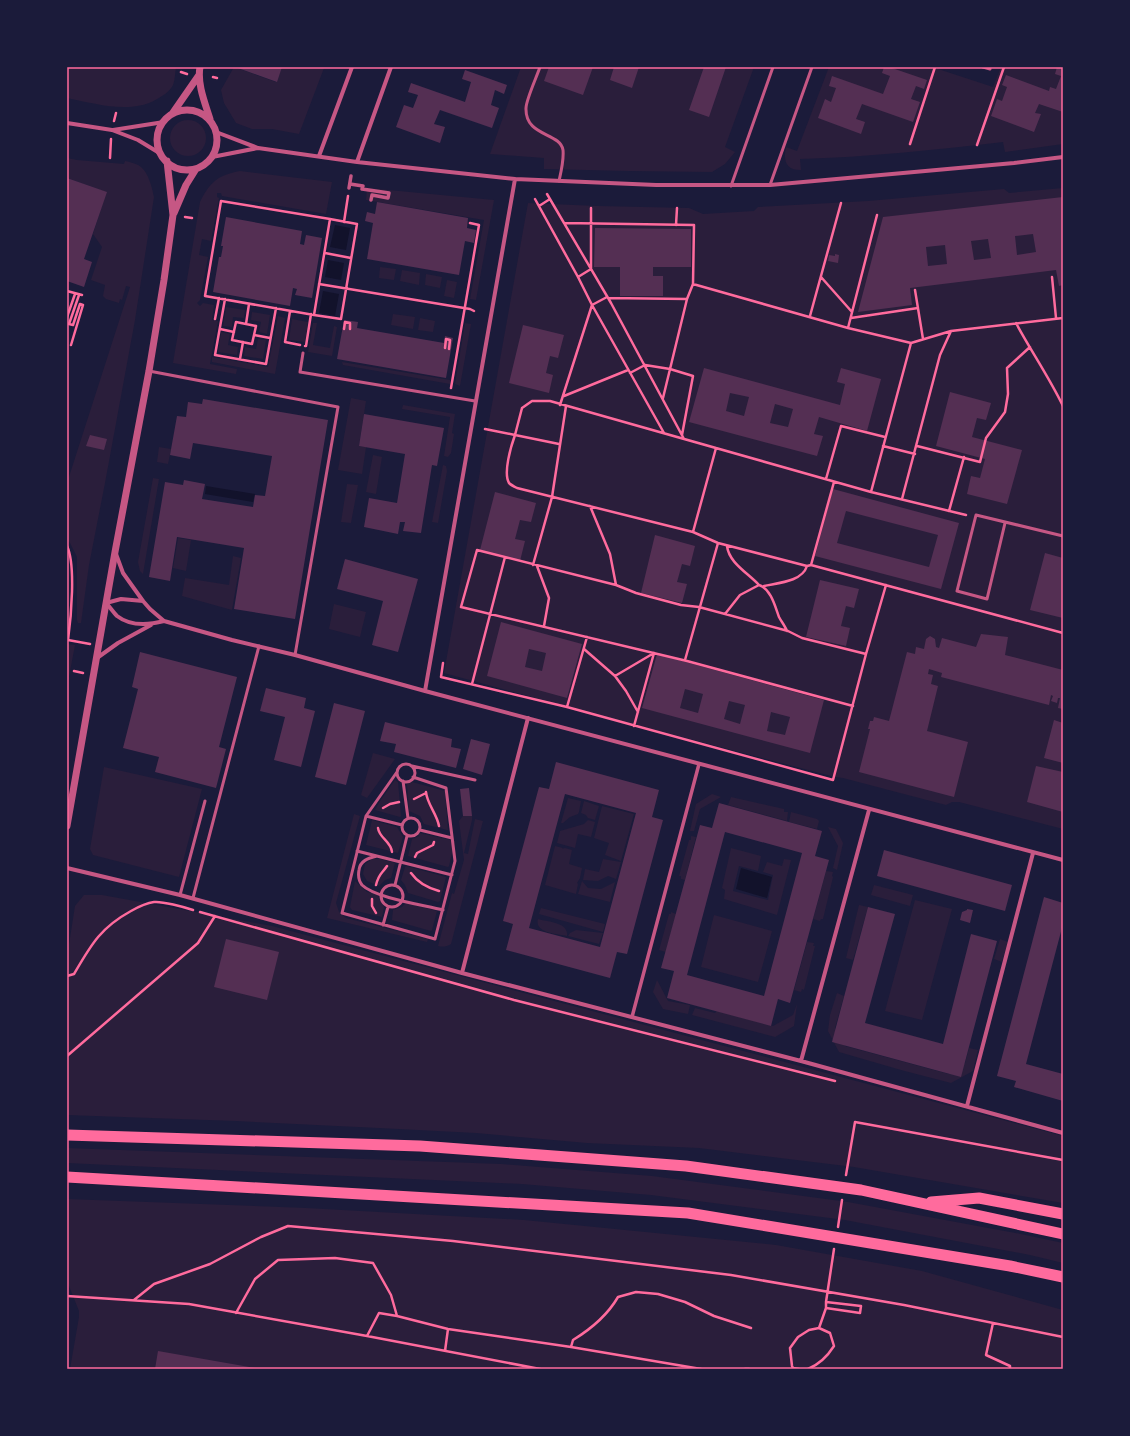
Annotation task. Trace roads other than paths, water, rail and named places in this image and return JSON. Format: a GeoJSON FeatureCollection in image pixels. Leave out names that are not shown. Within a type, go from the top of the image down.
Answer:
{"type":"FeatureCollection","features":[{"type":"Feature","properties":{"kind":"highway"},"geometry":{"type":"LineString","coordinates":[[67,1135],[420,1146],[686,1166],[860,1190],[1063,1234]]}},
{"type":"Feature","properties":{"kind":"highway"},"geometry":{"type":"LineString","coordinates":[[67,1177],[688,1213],[1010,1266],[1063,1277]]}},
{"type":"Feature","properties":{"kind":"highway"},"geometry":{"type":"LineString","coordinates":[[919,1202],[979,1198],[1063,1214]]}},
{"type":"Feature","properties":{"kind":"street"},"geometry":{"type":"LineString","coordinates":[[199,75],[170,116],[160,127],[158,136],[158,146],[166,161],[183,170],[196,169],[206,164],[212,157],[217,144],[216,132],[204,102],[199,75],[200,67]]}},
{"type":"Feature","properties":{"kind":"street"},"geometry":{"type":"LineString","coordinates":[[319,156],[352,67]]}},
{"type":"Feature","properties":{"kind":"street"},"geometry":{"type":"LineString","coordinates":[[358,162],[391,67]]}},
{"type":"Feature","properties":{"kind":"street"},"geometry":{"type":"LineString","coordinates":[[170,116],[177,112],[193,110],[203,114],[211,122]]}},
{"type":"Feature","properties":{"kind":"street"},"geometry":{"type":"LineString","coordinates":[[112,130],[164,122]]}},
{"type":"Feature","properties":{"kind":"street"},"geometry":{"type":"LineString","coordinates":[[67,123],[112,130],[138,140],[161,154]]}},
{"type":"Feature","properties":{"kind":"street"},"geometry":{"type":"LineString","coordinates":[[216,132],[258,148],[358,162],[515,179],[656,185],[731,186],[770,184],[1014,163],[1063,156]]}},
{"type":"Feature","properties":{"kind":"street"},"geometry":{"type":"LineString","coordinates":[[212,157],[258,148]]}},
{"type":"Feature","properties":{"kind":"street"},"geometry":{"type":"LineString","coordinates":[[166,161],[173,215]]}},
{"type":"Feature","properties":{"kind":"street"},"geometry":{"type":"LineString","coordinates":[[67,826],[115,552],[149,371],[173,215],[186,185],[196,169]]}},
{"type":"Feature","properties":{"kind":"street"},"geometry":{"type":"LineString","coordinates":[[351,176],[350,186],[363,186],[362,189],[389,193],[388,198],[372,195],[371,200]]}},
{"type":"Feature","properties":{"kind":"street"},"geometry":{"type":"LineString","coordinates":[[425,691],[515,179]]}},
{"type":"Feature","properties":{"kind":"street"},"geometry":{"type":"LineString","coordinates":[[115,552],[123,573],[143,601],[164,621],[869,810],[1063,860]]}},
{"type":"Feature","properties":{"kind":"street"},"geometry":{"type":"LineString","coordinates":[[106,603],[122,599],[143,601]]}},
{"type":"Feature","properties":{"kind":"street"},"geometry":{"type":"LineString","coordinates":[[106,603],[117,616],[130,622],[152,624]]}},
{"type":"Feature","properties":{"kind":"street"},"geometry":{"type":"LineString","coordinates":[[97,658],[118,643],[152,624],[164,621]]}},
{"type":"Feature","properties":{"kind":"street"},"geometry":{"type":"LineString","coordinates":[[462,973],[528,718]]}},
{"type":"Feature","properties":{"kind":"street"},"geometry":{"type":"LineString","coordinates":[[632,1017],[700,764]]}},
{"type":"Feature","properties":{"kind":"street"},"geometry":{"type":"LineString","coordinates":[[801,1061],[869,810]]}},
{"type":"Feature","properties":{"kind":"street"},"geometry":{"type":"LineString","coordinates":[[967,1106],[1033,853]]}},
{"type":"Feature","properties":{"kind":"street"},"geometry":{"type":"LineString","coordinates":[[67,868],[193,898],[462,973],[801,1061],[1063,1133]]}},
{"type":"Feature","properties":{"kind":"lane"},"geometry":{"type":"LineString","coordinates":[[540,67],[526,107],[527,115],[535,130],[560,143],[563,150],[559,181]]}},
{"type":"Feature","properties":{"kind":"lane"},"geometry":{"type":"LineString","coordinates":[[731,186],[773,67]]}},
{"type":"Feature","properties":{"kind":"lane"},"geometry":{"type":"LineString","coordinates":[[770,184],[812,67]]}},
{"type":"Feature","properties":{"kind":"lane"},"geometry":{"type":"LineString","coordinates":[[983,67],[990,69]]}},
{"type":"Feature","properties":{"kind":"lane"},"geometry":{"type":"LineString","coordinates":[[303,353],[300,372],[475,401]]}},
{"type":"Feature","properties":{"kind":"lane"},"geometry":{"type":"LineString","coordinates":[[149,371],[338,407],[295,655]]}},
{"type":"Feature","properties":{"kind":"lane"},"geometry":{"type":"LineString","coordinates":[[1005,523],[987,599],[957,591],[976,515],[1063,536]]}},
{"type":"Feature","properties":{"kind":"lane"},"geometry":{"type":"LineString","coordinates":[[193,898],[258,646]]}},
{"type":"Feature","properties":{"kind":"lane"},"geometry":{"type":"LineString","coordinates":[[413,777],[446,788],[455,861],[435,939],[342,913],[357,851],[366,816],[401,765],[407,764],[475,780]]}},
{"type":"Feature","properties":{"kind":"lane"},"geometry":{"type":"LineString","coordinates":[[397,772],[398,778],[403,781],[409,781],[413,777],[414,772],[412,766]]}},
{"type":"Feature","properties":{"kind":"lane"},"geometry":{"type":"LineString","coordinates":[[403,781],[408,818]]}},
{"type":"Feature","properties":{"kind":"lane"},"geometry":{"type":"LineString","coordinates":[[180,895],[205,802]]}},
{"type":"Feature","properties":{"kind":"lane"},"geometry":{"type":"LineString","coordinates":[[366,816],[402,825]]}},
{"type":"Feature","properties":{"kind":"lane"},"geometry":{"type":"LineString","coordinates":[[407,836],[403,832],[402,825],[408,818]]}},
{"type":"Feature","properties":{"kind":"lane"},"geometry":{"type":"LineString","coordinates":[[407,836],[416,835],[420,830],[420,825],[417,820],[408,818]]}},
{"type":"Feature","properties":{"kind":"lane"},"geometry":{"type":"LineString","coordinates":[[420,830],[452,838]]}},
{"type":"Feature","properties":{"kind":"lane"},"geometry":{"type":"LineString","coordinates":[[395,885],[407,836]]}},
{"type":"Feature","properties":{"kind":"lane"},"geometry":{"type":"LineString","coordinates":[[357,851],[452,875]]}},
{"type":"Feature","properties":{"kind":"lane"},"geometry":{"type":"LineString","coordinates":[[376,856],[367,858],[359,865],[358,876],[361,884],[381,894],[442,910]]}},
{"type":"Feature","properties":{"kind":"lane"},"geometry":{"type":"LineString","coordinates":[[395,885],[402,889],[403,900],[399,906],[392,908],[388,907],[382,902],[381,894],[382,891],[388,886],[395,885]]}},
{"type":"Feature","properties":{"kind":"lane"},"geometry":{"type":"LineString","coordinates":[[383,924],[388,907]]}}]}
